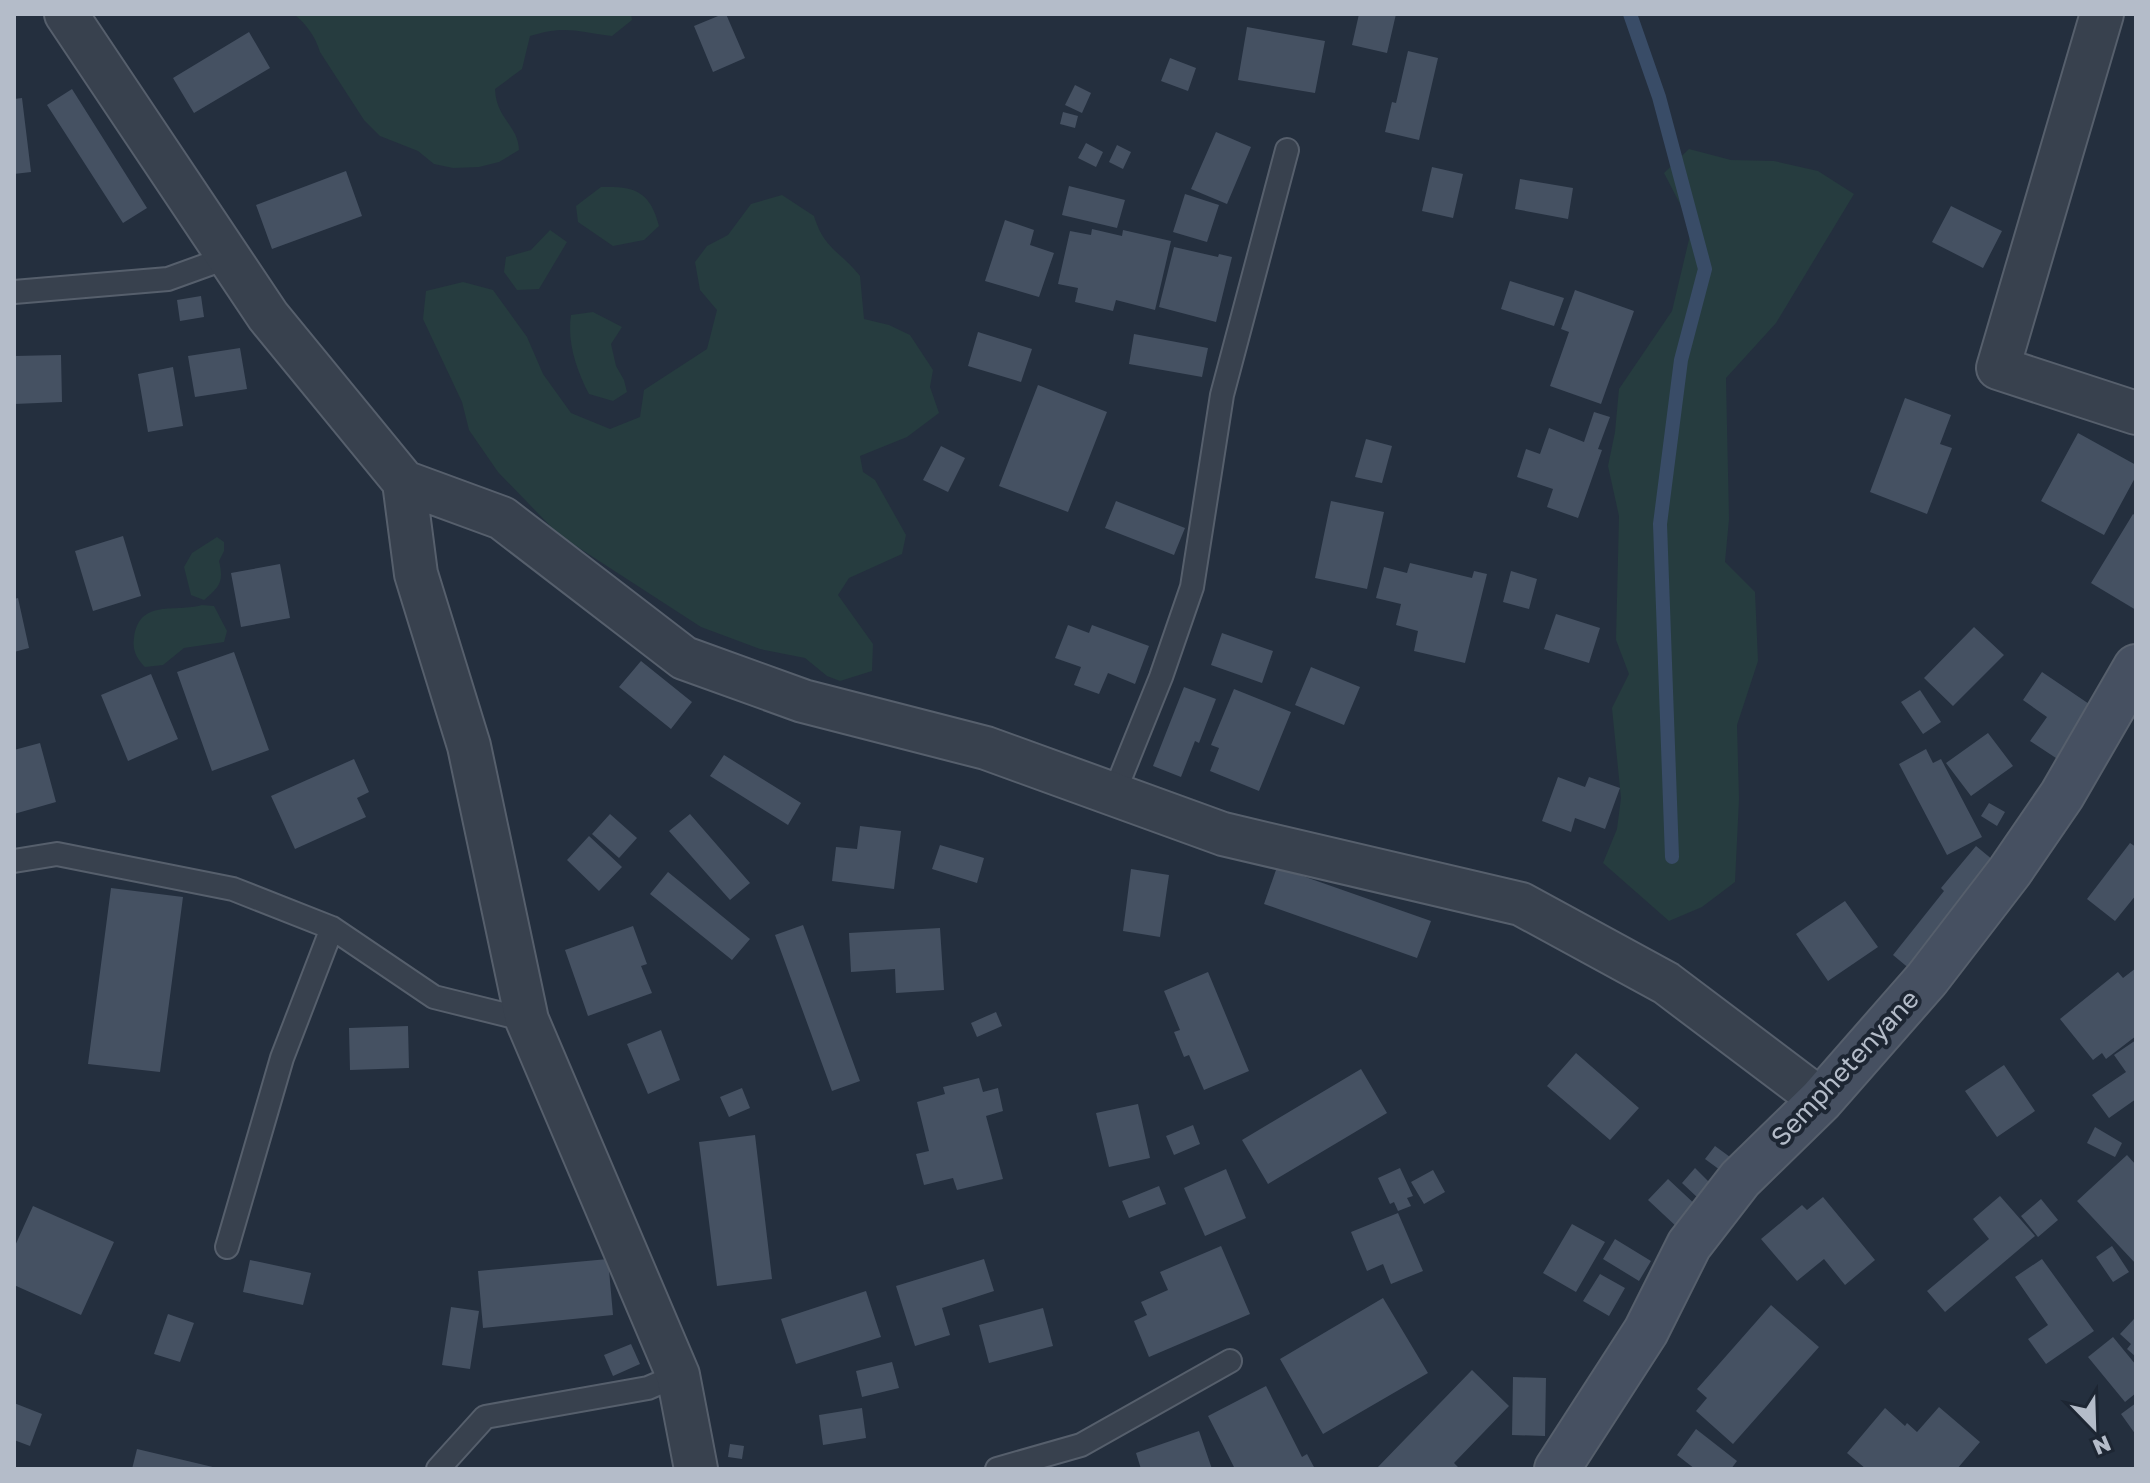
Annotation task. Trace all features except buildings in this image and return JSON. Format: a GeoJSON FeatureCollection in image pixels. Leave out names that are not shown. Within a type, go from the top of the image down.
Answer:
{"type":"FeatureCollection","features":[{"type":"Feature","properties":{"kind":"main road","name":"Semphetenyane"},"geometry":{"type":"LineString","coordinates":[[1557,1469],[1646,1331],[1689,1245],[1740,1179],[1821,1100],[1927,979],[2010,871],[2062,795],[2134,678]]}},
{"type":"Feature","properties":{"kind":"street"},"geometry":{"type":"LineString","coordinates":[[66,14],[268,316],[404,482],[502,518],[684,658],[803,701],[986,748],[1223,834],[1521,904],[1666,983],[1821,1100]]}},
{"type":"Feature","properties":{"kind":"street"},"geometry":{"type":"LineString","coordinates":[[2102,14],[1998,368],[2136,413]]}},
{"type":"Feature","properties":{"kind":"street"},"geometry":{"type":"LineString","coordinates":[[404,482],[416,574],[469,746],[527,1020],[678,1375],[696,1469]]}},
{"type":"Feature","properties":{"kind":"lane"},"geometry":{"type":"LineString","coordinates":[[1113,796],[1161,677],[1192,587],[1222,395],[1287,150]]}},
{"type":"Feature","properties":{"kind":"lane"},"geometry":{"type":"LineString","coordinates":[[14,292],[168,279],[229,257]]}},
{"type":"Feature","properties":{"kind":"lane"},"geometry":{"type":"LineString","coordinates":[[14,861],[57,854],[233,889],[332,928],[434,997],[527,1020]]}},
{"type":"Feature","properties":{"kind":"lane"},"geometry":{"type":"LineString","coordinates":[[227,1247],[282,1058],[332,928]]}},
{"type":"Feature","properties":{"kind":"lane"},"geometry":{"type":"LineString","coordinates":[[997,1469],[1081,1445],[1230,1361]]}},
{"type":"Feature","properties":{"kind":"lane"},"geometry":{"type":"LineString","coordinates":[[438,1469],[485,1417],[648,1388],[678,1375]]}},
{"type":"Feature","properties":{"kind":"green space"},"geometry":{"type":"Polygon","coordinates":[[[294,14],[631,14],[632,20],[612,36],[563,30],[530,36],[522,69],[495,89],[499,108],[515,134],[519,150],[499,162],[453,168],[434,164],[418,151],[380,136],[364,120],[310,31],[294,14]]]}},
{"type":"Feature","properties":{"kind":"green space"},"geometry":{"type":"Polygon","coordinates":[[[1689,149],[1731,160],[1774,161],[1818,171],[1854,194],[1776,323],[1726,378],[1729,519],[1725,562],[1755,592],[1758,661],[1737,725],[1739,799],[1735,882],[1702,907],[1669,921],[1603,863],[1617,829],[1621,798],[1612,708],[1629,674],[1616,640],[1619,516],[1608,466],[1619,389],[1672,311],[1692,227],[1664,173],[1689,149]]]}},
{"type":"Feature","properties":{"kind":"green space"},"geometry":{"type":"Polygon","coordinates":[[[601,187],[623,188],[639,193],[651,205],[659,226],[644,240],[613,246],[578,222],[576,206],[601,187]]]}},
{"type":"Feature","properties":{"kind":"green space"},"geometry":{"type":"Polygon","coordinates":[[[782,195],[814,216],[828,243],[860,276],[864,319],[889,325],[910,335],[933,370],[930,387],[939,413],[907,437],[860,456],[863,472],[875,480],[906,535],[902,554],[849,578],[838,595],[873,644],[872,671],[840,681],[827,676],[805,658],[760,649],[701,627],[559,535],[498,472],[469,430],[462,402],[423,319],[426,291],[463,282],[493,290],[527,337],[543,374],[571,413],[610,429],[640,417],[644,390],[707,349],[717,310],[700,290],[695,262],[707,246],[728,235],[751,204],[782,195]]]}},
{"type":"Feature","properties":{"kind":"green space"},"geometry":{"type":"Polygon","coordinates":[[[550,230],[567,242],[539,289],[517,290],[504,272],[506,257],[531,250],[550,230]]]}},
{"type":"Feature","properties":{"kind":"green space"},"geometry":{"type":"Polygon","coordinates":[[[593,312],[622,327],[611,344],[627,392],[613,401],[589,394],[574,355],[570,335],[571,315],[593,312]]]}},
{"type":"Feature","properties":{"kind":"green space"},"geometry":{"type":"Polygon","coordinates":[[[217,537],[224,542],[219,561],[221,579],[204,600],[191,595],[184,567],[192,553],[217,537]]]}},
{"type":"Feature","properties":{"kind":"green space"},"geometry":{"type":"Polygon","coordinates":[[[214,606],[227,631],[224,642],[184,648],[163,665],[145,667],[136,654],[134,642],[137,625],[143,617],[160,610],[214,606]]]}},
{"type":"Feature","properties":{"kind":"waterway"},"geometry":{"type":"LineString","coordinates":[[1630,14],[1659,97],[1705,269],[1681,360],[1660,524],[1672,857]]}}]}
